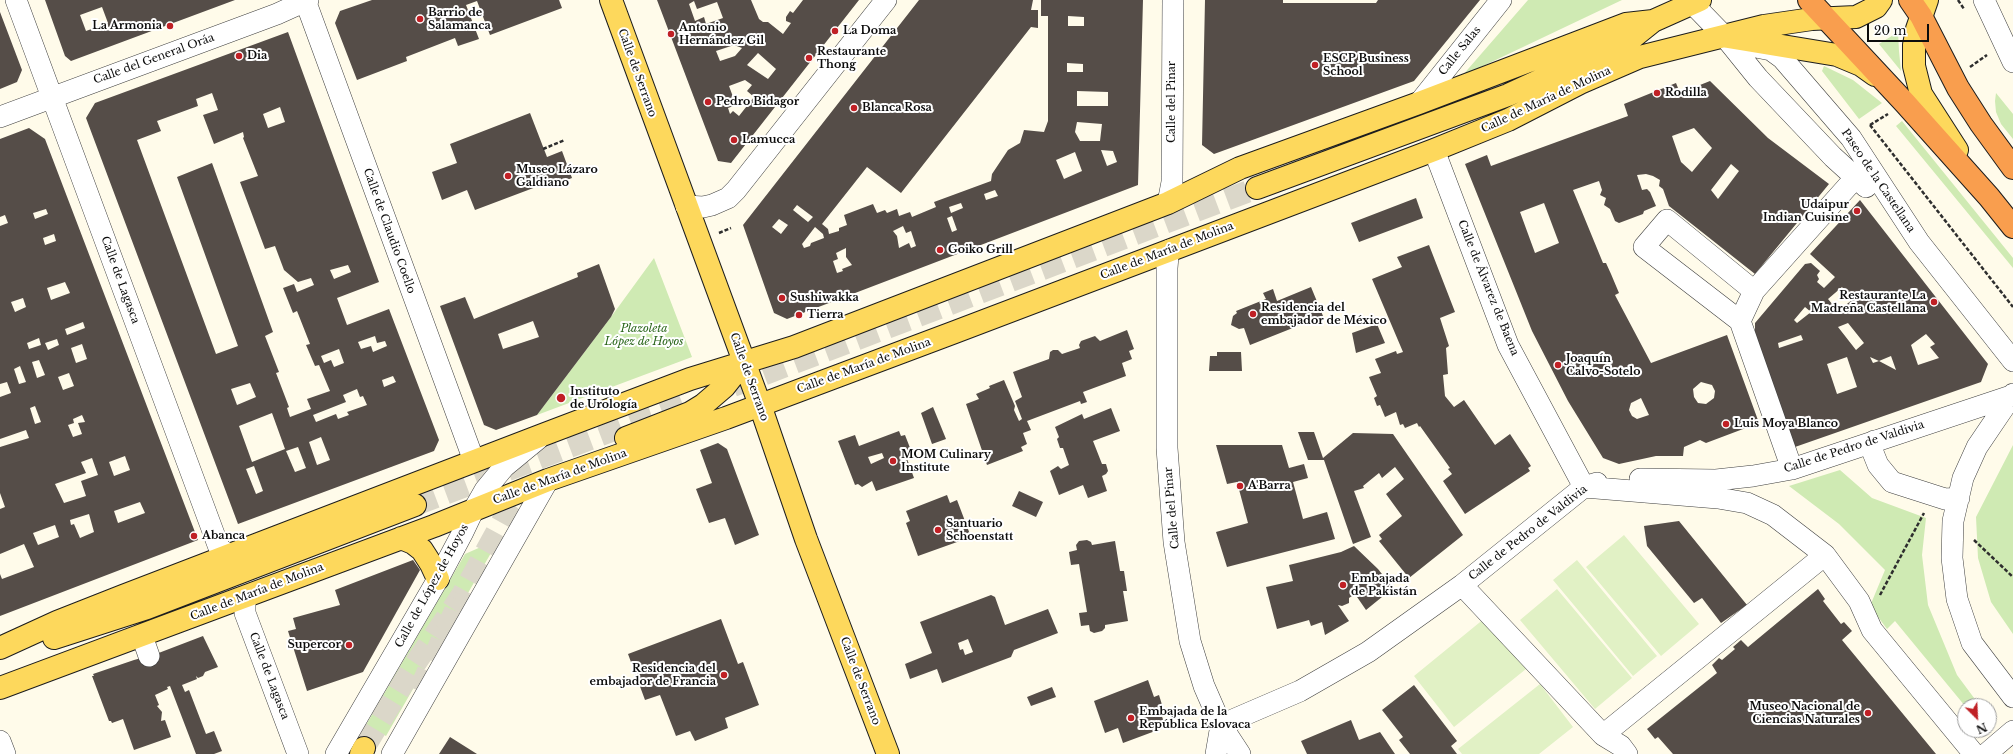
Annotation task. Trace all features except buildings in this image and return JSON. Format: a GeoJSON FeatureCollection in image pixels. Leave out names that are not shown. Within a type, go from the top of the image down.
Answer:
{"type":"FeatureCollection","features":[{"type":"Feature","properties":{"kind":"highway"},"geometry":{"type":"LineString","coordinates":[[1809,0],[1989,197],[2013,227]]}},
{"type":"Feature","properties":{"kind":"highway"},"geometry":{"type":"LineString","coordinates":[[1919,5],[1958,88],[1981,124],[2013,168]]}},
{"type":"Feature","properties":{"kind":"main road","name":"Calle de Serrano"},"geometry":{"type":"LineString","coordinates":[[611,0],[743,363],[760,405],[806,539],[888,754]]}},
{"type":"Feature","properties":{"kind":"main road"},"geometry":{"type":"LineString","coordinates":[[1725,37],[1764,26],[1856,17],[1871,10],[1881,0]]}},
{"type":"Feature","properties":{"kind":"main road","name":"Calle de María de Molina"},"geometry":{"type":"LineString","coordinates":[[1257,188],[1508,95],[1632,38],[1653,21],[1694,1]]}},
{"type":"Feature","properties":{"kind":"main road"},"geometry":{"type":"LineString","coordinates":[[1919,5],[1914,45],[1914,66],[1921,94],[1945,133],[1989,197]]}},
{"type":"Feature","properties":{"kind":"main road","name":"Calle de María de Molina"},"geometry":{"type":"LineString","coordinates":[[0,648],[57,622],[474,461],[690,379],[794,347],[1168,203],[1240,168],[1419,103],[1626,24],[1653,21]]}},
{"type":"Feature","properties":{"kind":"main road","name":"Calle de María de Molina"},"geometry":{"type":"LineString","coordinates":[[0,688],[401,538],[548,480],[760,405],[1434,150],[1508,120],[1580,83],[1640,56],[1696,41],[1725,37]]}},
{"type":"Feature","properties":{"kind":"main road"},"geometry":{"type":"LineString","coordinates":[[1725,37],[1838,55],[1861,65],[1888,86]]}},
{"type":"Feature","properties":{"kind":"main road"},"geometry":{"type":"LineString","coordinates":[[548,480],[572,461],[592,451],[690,413],[703,405],[724,387],[743,363]]}},
{"type":"Feature","properties":{"kind":"main road"},"geometry":{"type":"LineString","coordinates":[[0,656],[147,608],[415,505]]}},
{"type":"Feature","properties":{"kind":"main road"},"geometry":{"type":"LineString","coordinates":[[401,538],[413,543],[422,550],[431,564],[438,580]]}},
{"type":"Feature","properties":{"kind":"street","name":"Calle de Lagasca"},"geometry":{"type":"LineString","coordinates":[[16,0],[218,545],[221,550],[231,555]]}},
{"type":"Feature","properties":{"kind":"street","name":"Calle del General Oráa"},"geometry":{"type":"LineString","coordinates":[[0,117],[51,96],[277,14],[306,0]]}},
{"type":"Feature","properties":{"kind":"street","name":"Calle de Claudio Coello"},"geometry":{"type":"LineString","coordinates":[[306,0],[474,461]]}},
{"type":"Feature","properties":{"kind":"street"},"geometry":{"type":"LineString","coordinates":[[686,206],[702,207],[716,203],[728,198],[736,190],[886,0]]}},
{"type":"Feature","properties":{"kind":"street","name":"Calle del Pinar"},"geometry":{"type":"LineString","coordinates":[[1168,203],[1172,182],[1173,0]]}},
{"type":"Feature","properties":{"kind":"street","name":"Calle Salas"},"geometry":{"type":"LineString","coordinates":[[1419,103],[1501,0]]}},
{"type":"Feature","properties":{"kind":"street"},"geometry":{"type":"LineString","coordinates":[[1984,0],[2013,62]]}},
{"type":"Feature","properties":{"kind":"street","name":"Paseo de la Castellana"},"geometry":{"type":"LineString","coordinates":[[1694,1],[1758,78],[1833,157],[1856,177],[1920,242]]}},
{"type":"Feature","properties":{"kind":"street","name":"Paseo de la Castellana"},"geometry":{"type":"LineString","coordinates":[[1725,37],[1771,50],[1782,58],[1851,138],[1920,242],[2013,361]]}},
{"type":"Feature","properties":{"kind":"street","name":"Calle de Álvarez de Baena"},"geometry":{"type":"LineString","coordinates":[[1434,150],[1508,345],[1584,487]]}},
{"type":"Feature","properties":{"kind":"street"},"geometry":{"type":"LineString","coordinates":[[1740,321],[1754,291],[1856,177]]}},
{"type":"Feature","properties":{"kind":"street"},"geometry":{"type":"LineString","coordinates":[[1754,291],[1667,220],[1644,247],[1740,321],[1792,469]]}},
{"type":"Feature","properties":{"kind":"street","name":"Calle del Pinar"},"geometry":{"type":"LineString","coordinates":[[1170,250],[1167,268],[1167,448],[1174,542],[1190,641],[1204,686],[1221,725],[1240,754]]}},
{"type":"Feature","properties":{"kind":"street"},"geometry":{"type":"LineString","coordinates":[[2012,395],[1977,447],[1963,478],[1954,521],[1952,558],[1956,599],[1972,643],[2013,697]]}},
{"type":"Feature","properties":{"kind":"street","name":"Calle de Pedro de Valdivia"},"geometry":{"type":"LineString","coordinates":[[1221,725],[1300,691],[1368,652],[1462,584],[1584,487],[1616,479],[1716,480],[1753,476],[1792,469],[2012,395]]}},
{"type":"Feature","properties":{"kind":"street","name":"Calle de López de Hoyos"},"geometry":{"type":"LineString","coordinates":[[336,754],[438,580],[460,539],[472,511],[485,490],[504,467],[545,434]]}},
{"type":"Feature","properties":{"kind":"street"},"geometry":{"type":"LineString","coordinates":[[1874,441],[1872,450],[1878,465],[1892,482],[1945,499],[1959,498]]}},
{"type":"Feature","properties":{"kind":"street"},"geometry":{"type":"LineString","coordinates":[[392,754],[548,480]]}},
{"type":"Feature","properties":{"kind":"street"},"geometry":{"type":"LineString","coordinates":[[1584,487],[1718,498],[1747,503],[1773,515],[1825,555],[1859,600],[1872,630],[1974,754]]}},
{"type":"Feature","properties":{"kind":"street"},"geometry":{"type":"LineString","coordinates":[[1602,735],[1825,555]]}},
{"type":"Feature","properties":{"kind":"street"},"geometry":{"type":"LineString","coordinates":[[1462,584],[1602,735],[1621,746],[1628,754]]}},
{"type":"Feature","properties":{"kind":"street","name":"Calle de Lagasca"},"geometry":{"type":"LineString","coordinates":[[245,597],[245,613],[298,754]]}},
{"type":"Feature","properties":{"kind":"street"},"geometry":{"type":"LineString","coordinates":[[142,636],[149,656]]}},
{"type":"Feature","properties":{"kind":"street"},"geometry":{"type":"LineString","coordinates":[[1216,754],[1221,725]]}},
{"type":"Feature","properties":{"kind":"street"},"geometry":{"type":"LineString","coordinates":[[1986,754],[2013,731]]}},
{"type":"Feature","properties":{"kind":"street"},"geometry":{"type":"LineString","coordinates":[[0,741],[5,754]]}},
{"type":"Feature","properties":{"kind":"path"},"geometry":{"type":"LineString","coordinates":[[1966,70],[1989,53]]}},
{"type":"Feature","properties":{"kind":"path"},"geometry":{"type":"LineString","coordinates":[[1870,125],[2013,307]]}},
{"type":"Feature","properties":{"kind":"path"},"geometry":{"type":"LineString","coordinates":[[543,148],[565,140]]}},
{"type":"Feature","properties":{"kind":"path"},"geometry":{"type":"LineString","coordinates":[[1867,619],[1933,495]]}},
{"type":"Feature","properties":{"kind":"path"},"geometry":{"type":"LineString","coordinates":[[1954,521],[2013,577]]}},
{"type":"Feature","properties":{"kind":"green space"},"geometry":{"type":"Polygon","coordinates":[[[1528,0],[1622,0],[1462,76],[1528,0]]]}},
{"type":"Feature","properties":{"kind":"green space"},"geometry":{"type":"Polygon","coordinates":[[[1898,32],[1899,51],[1901,71],[1879,44],[1898,32]]]}},
{"type":"Feature","properties":{"kind":"green space"},"geometry":{"type":"Polygon","coordinates":[[[1824,66],[1853,80],[1882,103],[1859,119],[1822,71],[1824,66]]]}},
{"type":"Feature","properties":{"kind":"green space"},"geometry":{"type":"Polygon","coordinates":[[[1996,93],[2013,114],[2013,139],[2001,124],[1996,112],[1996,93]]]}},
{"type":"Feature","properties":{"kind":"green space"},"geometry":{"type":"Polygon","coordinates":[[[1902,121],[2013,258],[2013,268],[1896,126],[1902,121]]]}},
{"type":"Feature","properties":{"kind":"green space","name":"Plazoleta López de Hoyos"},"geometry":{"type":"Polygon","coordinates":[[[654,258],[692,357],[537,415],[611,317],[654,258]]]}},
{"type":"Feature","properties":{"kind":"green space"},"geometry":{"type":"Polygon","coordinates":[[[2013,445],[2013,634],[1991,602],[1978,558],[1976,517],[2013,445]]]}},
{"type":"Feature","properties":{"kind":"green space"},"geometry":{"type":"Polygon","coordinates":[[[1840,470],[1872,498],[1926,518],[1922,555],[1928,605],[1957,675],[1974,698],[1958,698],[1895,621],[1887,629],[1870,606],[1885,570],[1839,524],[1789,486],[1840,470]]]}},
{"type":"Feature","properties":{"kind":"green space"},"geometry":{"type":"Polygon","coordinates":[[[1624,535],[1699,624],[1661,656],[1586,567],[1624,535]]]}},
{"type":"Feature","properties":{"kind":"green space"},"geometry":{"type":"Polygon","coordinates":[[[499,539],[386,736],[366,725],[465,554],[499,539]]]}},
{"type":"Feature","properties":{"kind":"green space"},"geometry":{"type":"Polygon","coordinates":[[[1577,560],[1657,656],[1633,676],[1553,580],[1577,560]]]}},
{"type":"Feature","properties":{"kind":"green space"},"geometry":{"type":"Polygon","coordinates":[[[1557,589],[1632,678],[1595,709],[1520,620],[1557,589]]]}},
{"type":"Feature","properties":{"kind":"green space"},"geometry":{"type":"Polygon","coordinates":[[[1485,618],[1526,669],[1454,727],[1414,676],[1485,618]]]}},
{"type":"Feature","properties":{"kind":"green space"},"geometry":{"type":"Polygon","coordinates":[[[1540,684],[1573,727],[1539,754],[1462,754],[1458,749],[1540,684]]]}},
{"type":"Feature","properties":{"kind":"tunnel"},"geometry":{"type":"LineString","coordinates":[[733,386],[1257,188]]}},
{"type":"Feature","properties":{"kind":"tunnel"},"geometry":{"type":"LineString","coordinates":[[415,505],[686,403]]}},
{"type":"Feature","properties":{"kind":"tunnel"},"geometry":{"type":"LineString","coordinates":[[364,748],[413,667],[462,595],[508,511],[531,484]]}},
{"type":"Feature","properties":{"kind":"tunnel"},"geometry":{"type":"LineString","coordinates":[[419,691],[462,595]]}},
{"type":"Feature","properties":{"kind":"place","name":"Barrio de Salamanca"},"geometry":{"type":"Point","coordinates":[420,19]}},
{"type":"Feature","properties":{"kind":"place","name":"La Armonia"},"geometry":{"type":"Point","coordinates":[170,26]}},
{"type":"Feature","properties":{"kind":"place","name":"La Doma"},"geometry":{"type":"Point","coordinates":[835,31]}},
{"type":"Feature","properties":{"kind":"place","name":"Antonio Hernández Gil"},"geometry":{"type":"Point","coordinates":[671,34]}},
{"type":"Feature","properties":{"kind":"place","name":"Dia"},"geometry":{"type":"Point","coordinates":[239,56]}},
{"type":"Feature","properties":{"kind":"place","name":"Restaurante Thong"},"geometry":{"type":"Point","coordinates":[809,58]}},
{"type":"Feature","properties":{"kind":"place","name":"ESCP Business School"},"geometry":{"type":"Point","coordinates":[1315,65]}},
{"type":"Feature","properties":{"kind":"place","name":"Rodilla"},"geometry":{"type":"Point","coordinates":[1657,93]}},
{"type":"Feature","properties":{"kind":"place","name":"Pedro Bidagor"},"geometry":{"type":"Point","coordinates":[708,102]}},
{"type":"Feature","properties":{"kind":"place","name":"Blanca Rosa"},"geometry":{"type":"Point","coordinates":[854,108]}},
{"type":"Feature","properties":{"kind":"place","name":"Lamucca"},"geometry":{"type":"Point","coordinates":[734,140]}},
{"type":"Feature","properties":{"kind":"place","name":"Museo Lázaro Galdiano"},"geometry":{"type":"Point","coordinates":[508,176]}},
{"type":"Feature","properties":{"kind":"place","name":"Udaipur Indian Cuisine"},"geometry":{"type":"Point","coordinates":[1857,211]}},
{"type":"Feature","properties":{"kind":"place","name":"Goiko Grill"},"geometry":{"type":"Point","coordinates":[940,250]}},
{"type":"Feature","properties":{"kind":"place","name":"Sushiwakka"},"geometry":{"type":"Point","coordinates":[782,298]}},
{"type":"Feature","properties":{"kind":"place","name":"Restaurante La Madreña Castellana"},"geometry":{"type":"Point","coordinates":[1934,302]}},
{"type":"Feature","properties":{"kind":"place","name":"Residencia del embajador de México"},"geometry":{"type":"Point","coordinates":[1253,314]}},
{"type":"Feature","properties":{"kind":"place","name":"Tierra"},"geometry":{"type":"Point","coordinates":[799,315]}},
{"type":"Feature","properties":{"kind":"place","name":"Joaquín Calvo-Sotelo"},"geometry":{"type":"Point","coordinates":[1558,365]}},
{"type":"Feature","properties":{"kind":"place","name":"Instituto de Urología"},"geometry":{"type":"Point","coordinates":[561,398]}},
{"type":"Feature","properties":{"kind":"place","name":"Luis Moya Blanco"},"geometry":{"type":"Point","coordinates":[1726,424]}},
{"type":"Feature","properties":{"kind":"place","name":"MOM Culinary Institute"},"geometry":{"type":"Point","coordinates":[893,461]}},
{"type":"Feature","properties":{"kind":"place","name":"A'Barra"},"geometry":{"type":"Point","coordinates":[1240,486]}},
{"type":"Feature","properties":{"kind":"place","name":"Santuario Schoenstatt"},"geometry":{"type":"Point","coordinates":[938,530]}},
{"type":"Feature","properties":{"kind":"place","name":"Abanca"},"geometry":{"type":"Point","coordinates":[194,536]}},
{"type":"Feature","properties":{"kind":"place","name":"Embajada de Pakistán"},"geometry":{"type":"Point","coordinates":[1343,585]}},
{"type":"Feature","properties":{"kind":"place","name":"Supercor"},"geometry":{"type":"Point","coordinates":[349,645]}},
{"type":"Feature","properties":{"kind":"place","name":"Residencia del embajador de Francia"},"geometry":{"type":"Point","coordinates":[724,675]}},
{"type":"Feature","properties":{"kind":"place","name":"Museo Nacional de Ciencias Naturales"},"geometry":{"type":"Point","coordinates":[1868,713]}},
{"type":"Feature","properties":{"kind":"place","name":"Embajada de la República Eslovaca"},"geometry":{"type":"Point","coordinates":[1131,718]}}]}
